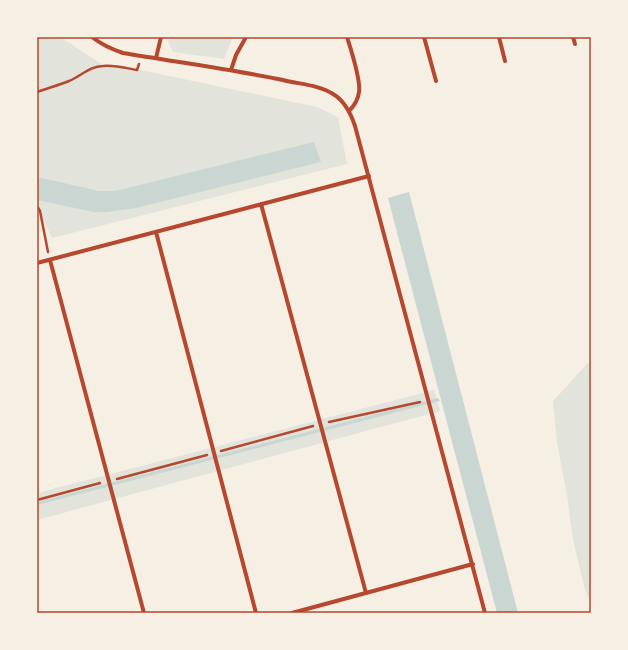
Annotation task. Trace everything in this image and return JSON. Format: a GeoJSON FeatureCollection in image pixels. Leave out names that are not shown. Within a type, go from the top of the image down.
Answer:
{"type":"FeatureCollection","features":[{"type":"Feature","properties":{"kind":"street"},"geometry":{"type":"LineString","coordinates":[[92,37],[111,50],[122,53],[254,74],[321,88],[339,98],[349,111],[355,126],[369,176],[485,613]]}},
{"type":"Feature","properties":{"kind":"street"},"geometry":{"type":"LineString","coordinates":[[156,58],[161,37]]}},
{"type":"Feature","properties":{"kind":"street"},"geometry":{"type":"LineString","coordinates":[[231,70],[236,55],[246,37]]}},
{"type":"Feature","properties":{"kind":"street"},"geometry":{"type":"LineString","coordinates":[[347,37],[360,86],[358,98],[349,111]]}},
{"type":"Feature","properties":{"kind":"street"},"geometry":{"type":"LineString","coordinates":[[424,37],[436,81]]}},
{"type":"Feature","properties":{"kind":"street"},"geometry":{"type":"LineString","coordinates":[[499,37],[505,61]]}},
{"type":"Feature","properties":{"kind":"street"},"geometry":{"type":"LineString","coordinates":[[573,37],[575,44]]}},
{"type":"Feature","properties":{"kind":"street"},"geometry":{"type":"LineString","coordinates":[[37,263],[369,176]]}},
{"type":"Feature","properties":{"kind":"street"},"geometry":{"type":"LineString","coordinates":[[262,204],[366,593]]}},
{"type":"Feature","properties":{"kind":"street"},"geometry":{"type":"LineString","coordinates":[[156,232],[256,613]]}},
{"type":"Feature","properties":{"kind":"street"},"geometry":{"type":"LineString","coordinates":[[50,260],[144,613]]}},
{"type":"Feature","properties":{"kind":"street"},"geometry":{"type":"LineString","coordinates":[[292,613],[473,564]]}},
{"type":"Feature","properties":{"kind":"path"},"geometry":{"type":"LineString","coordinates":[[37,92],[80,76],[89,69],[102,66],[137,70],[143,56]]}},
{"type":"Feature","properties":{"kind":"path"},"geometry":{"type":"LineString","coordinates":[[37,206],[40,211],[50,260]]}},
{"type":"Feature","properties":{"kind":"path"},"geometry":{"type":"LineString","coordinates":[[37,500],[320,424],[429,400]]}},
{"type":"Feature","properties":{"kind":"shaded area"},"geometry":{"type":"Polygon","coordinates":[[[37,37],[62,37],[103,65],[136,69],[317,107],[338,117],[347,164],[52,238],[37,206],[37,37]]]}},
{"type":"Feature","properties":{"kind":"shaded area"},"geometry":{"type":"Polygon","coordinates":[[[172,37],[233,37],[224,59],[173,52],[168,41],[172,37]]]}},
{"type":"Feature","properties":{"kind":"shaded area"},"geometry":{"type":"Polygon","coordinates":[[[314,142],[321,162],[136,208],[107,212],[94,212],[37,200],[37,177],[99,191],[115,191],[314,142]]]}},
{"type":"Feature","properties":{"kind":"shaded area"},"geometry":{"type":"Polygon","coordinates":[[[409,192],[518,613],[497,613],[388,198],[409,192]]]}},
{"type":"Feature","properties":{"kind":"shaded area"},"geometry":{"type":"Polygon","coordinates":[[[591,361],[591,605],[584,586],[573,540],[567,495],[557,443],[553,401],[591,361]]]}},
{"type":"Feature","properties":{"kind":"shaded area"},"geometry":{"type":"Polygon","coordinates":[[[434,390],[440,411],[37,520],[37,493],[434,390]]]}},
{"type":"Feature","properties":{"kind":"shaded area"},"geometry":{"type":"Polygon","coordinates":[[[438,398],[440,401],[37,505],[37,502],[438,398]]]}}]}
